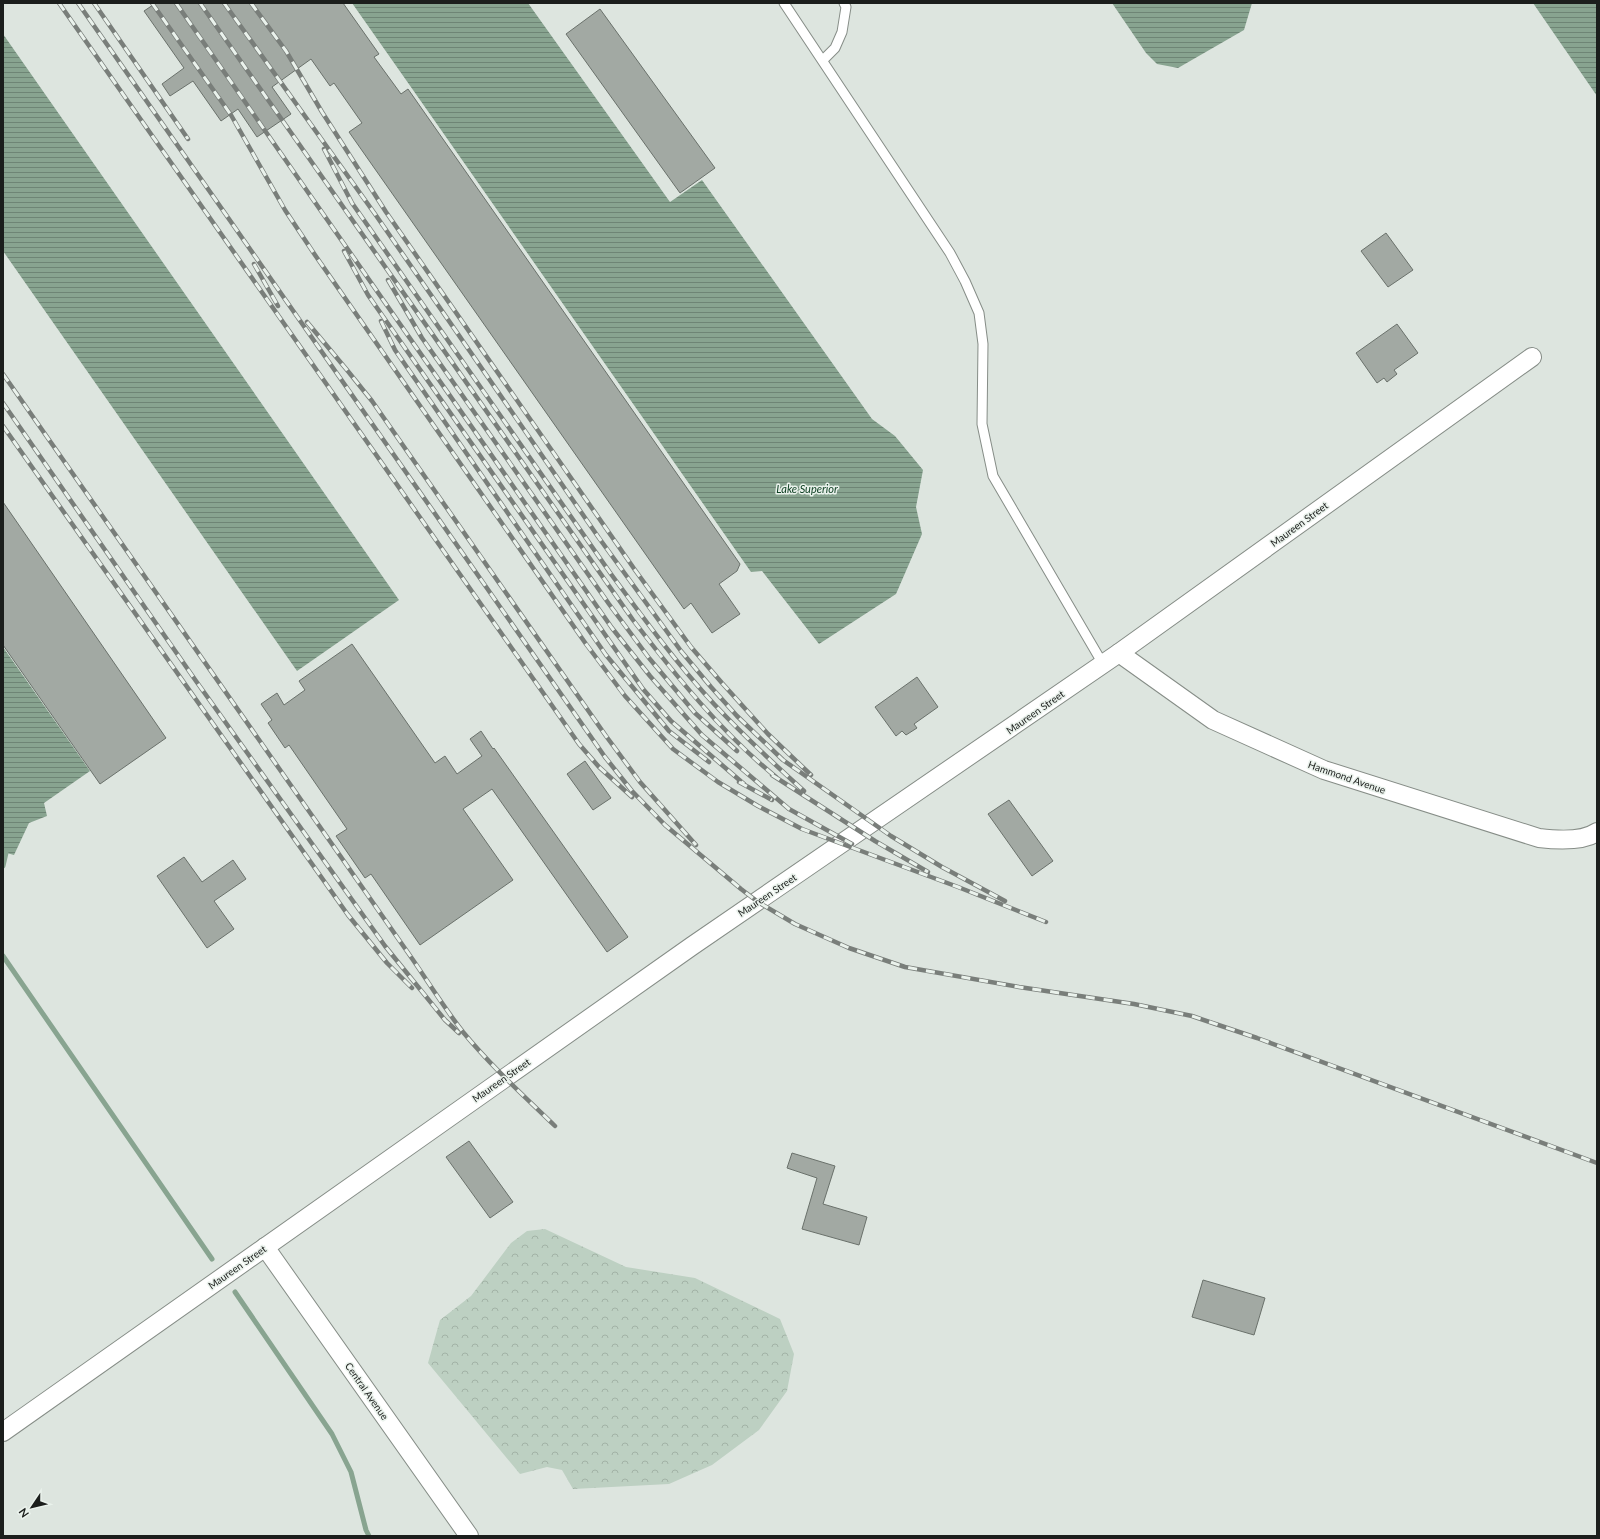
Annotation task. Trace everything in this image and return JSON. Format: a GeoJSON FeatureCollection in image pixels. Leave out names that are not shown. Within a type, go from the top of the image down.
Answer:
{"type":"FeatureCollection","features":[{"type":"Feature","properties":{"kind":"street","name":"Maureen Street"},"geometry":{"type":"LineString","coordinates":[[3,1432],[685,950],[1119,653],[1532,358]]}},
{"type":"Feature","properties":{"kind":"street","name":"Hammond Avenue"},"geometry":{"type":"LineString","coordinates":[[1119,653],[1213,720],[1324,770],[1539,838],[1562,840],[1592,836],[1597,832]]}},
{"type":"Feature","properties":{"kind":"street","name":"Central Avenue"},"geometry":{"type":"LineString","coordinates":[[265,1247],[469,1536]]}},
{"type":"Feature","properties":{"kind":"lane"},"geometry":{"type":"LineString","coordinates":[[784,3],[950,253],[965,281],[979,313],[983,344],[982,424],[993,476],[1103,664]]}},
{"type":"Feature","properties":{"kind":"lane"},"geometry":{"type":"LineString","coordinates":[[823,60],[835,48],[842,32],[846,7],[844,3]]}},
{"type":"Feature","properties":{"kind":"green space"},"geometry":{"type":"Polygon","coordinates":[[[545,1229],[626,1267],[695,1278],[780,1319],[794,1354],[787,1391],[759,1430],[712,1465],[669,1484],[573,1489],[562,1470],[547,1467],[520,1474],[428,1363],[440,1320],[471,1296],[511,1243],[527,1231],[545,1229]]]}},
{"type":"Feature","properties":{"kind":"water","name":"Lake Superior"},"geometry":{"type":"Polygon","coordinates":[[[352,3],[528,3],[670,202],[702,180],[872,419],[895,436],[923,470],[916,507],[922,534],[896,594],[819,644],[762,571],[751,572],[352,3]]]}},
{"type":"Feature","properties":{"kind":"water"},"geometry":{"type":"Polygon","coordinates":[[[1112,3],[1252,3],[1244,30],[1178,68],[1157,64],[1146,53],[1112,3]]]}},
{"type":"Feature","properties":{"kind":"water"},"geometry":{"type":"Polygon","coordinates":[[[1533,3],[1597,3],[1597,96],[1533,3]]]}},
{"type":"Feature","properties":{"kind":"water"},"geometry":{"type":"Polygon","coordinates":[[[3,34],[399,600],[297,671],[3,251],[3,34]]]}},
{"type":"Feature","properties":{"kind":"water"},"geometry":{"type":"Polygon","coordinates":[[[3,647],[90,771],[44,803],[47,816],[29,823],[14,855],[3,852],[3,647]]]}},
{"type":"Feature","properties":{"kind":"building"},"geometry":{"type":"Polygon","coordinates":[[[156,3],[343,3],[379,54],[374,57],[401,94],[408,89],[740,564],[737,571],[719,584],[740,614],[712,633],[691,603],[684,609],[349,132],[362,123],[334,83],[330,86],[311,59],[272,87],[291,114],[257,137],[238,109],[221,121],[193,81],[170,96],[162,84],[184,68],[144,11],[156,3]]]}},
{"type":"Feature","properties":{"kind":"building"},"geometry":{"type":"Polygon","coordinates":[[[600,9],[715,168],[680,193],[566,34],[600,9]]]}},
{"type":"Feature","properties":{"kind":"building"},"geometry":{"type":"Polygon","coordinates":[[[1386,233],[1413,270],[1388,287],[1361,251],[1386,233]]]}},
{"type":"Feature","properties":{"kind":"building"},"geometry":{"type":"Polygon","coordinates":[[[1397,324],[1418,353],[1394,370],[1397,374],[1387,382],[1384,378],[1377,383],[1356,353],[1397,324]]]}},
{"type":"Feature","properties":{"kind":"building"},"geometry":{"type":"Polygon","coordinates":[[[3,502],[166,738],[100,784],[3,645],[3,502]]]}},
{"type":"Feature","properties":{"kind":"building"},"geometry":{"type":"Polygon","coordinates":[[[352,644],[435,763],[445,756],[457,774],[482,756],[470,739],[481,731],[628,937],[607,952],[492,789],[463,809],[513,880],[420,945],[371,874],[365,878],[336,836],[347,829],[289,745],[285,748],[268,723],[272,720],[261,704],[277,693],[284,705],[305,690],[299,681],[352,644]]]}},
{"type":"Feature","properties":{"kind":"building"},"geometry":{"type":"Polygon","coordinates":[[[917,677],[938,707],[914,724],[917,728],[906,735],[902,731],[896,736],[875,707],[917,677]]]}},
{"type":"Feature","properties":{"kind":"building"},"geometry":{"type":"Polygon","coordinates":[[[585,761],[611,798],[593,810],[567,774],[585,761]]]}},
{"type":"Feature","properties":{"kind":"building"},"geometry":{"type":"Polygon","coordinates":[[[1009,800],[1053,861],[1032,876],[988,814],[1009,800]]]}},
{"type":"Feature","properties":{"kind":"building"},"geometry":{"type":"Polygon","coordinates":[[[184,857],[202,882],[233,860],[246,879],[214,901],[234,929],[207,948],[157,876],[184,857]]]}},
{"type":"Feature","properties":{"kind":"building"},"geometry":{"type":"Polygon","coordinates":[[[469,1141],[513,1202],[490,1218],[446,1157],[469,1141]]]}},
{"type":"Feature","properties":{"kind":"building"},"geometry":{"type":"Polygon","coordinates":[[[792,1153],[835,1166],[823,1204],[867,1217],[859,1245],[802,1229],[817,1178],[787,1168],[792,1153]]]}},
{"type":"Feature","properties":{"kind":"building"},"geometry":{"type":"Polygon","coordinates":[[[1203,1280],[1265,1298],[1254,1335],[1192,1317],[1203,1280]]]}},
{"type":"Feature","properties":{"kind":"waterway"},"geometry":{"type":"LineString","coordinates":[[3,866],[6,853]]}},
{"type":"Feature","properties":{"kind":"waterway"},"geometry":{"type":"LineString","coordinates":[[3,956],[212,1259]]}},
{"type":"Feature","properties":{"kind":"waterway"},"geometry":{"type":"LineString","coordinates":[[235,1292],[332,1434],[351,1472],[366,1530],[369,1536]]}},
{"type":"Feature","properties":{"kind":"railway"},"geometry":{"type":"LineString","coordinates":[[59,3],[579,744],[599,767],[632,797]]}},
{"type":"Feature","properties":{"kind":"railway"},"geometry":{"type":"LineString","coordinates":[[78,3],[605,757],[632,791],[665,825],[758,902],[795,924],[849,948],[905,967],[1019,987],[1134,1004],[1192,1016],[1257,1038],[1597,1163]]}},
{"type":"Feature","properties":{"kind":"railway"},"geometry":{"type":"LineString","coordinates":[[94,3],[188,139]]}},
{"type":"Feature","properties":{"kind":"railway"},"geometry":{"type":"LineString","coordinates":[[152,3],[231,115],[285,210],[315,255],[586,644],[625,696],[673,749],[718,782],[758,806],[802,829],[958,887],[1046,922]]}},
{"type":"Feature","properties":{"kind":"railway"},"geometry":{"type":"LineString","coordinates":[[176,3],[612,628],[650,676],[702,735],[789,809],[852,844]]}},
{"type":"Feature","properties":{"kind":"railway"},"geometry":{"type":"LineString","coordinates":[[200,3],[633,620],[700,703],[736,741],[776,777]]}},
{"type":"Feature","properties":{"kind":"railway"},"geometry":{"type":"LineString","coordinates":[[224,3],[375,214],[599,538],[681,651],[711,687],[737,716],[783,760],[891,836],[942,867],[1005,901]]}},
{"type":"Feature","properties":{"kind":"railway"},"geometry":{"type":"LineString","coordinates":[[251,3],[286,51],[322,112],[386,212],[635,570],[691,647],[768,734],[811,775]]}},
{"type":"Feature","properties":{"kind":"railway"},"geometry":{"type":"LineString","coordinates":[[324,149],[352,203],[636,608],[700,689],[758,749],[804,791]]}},
{"type":"Feature","properties":{"kind":"railway"},"geometry":{"type":"LineString","coordinates":[[344,251],[368,295],[643,689],[671,721],[744,784]]}},
{"type":"Feature","properties":{"kind":"railway"},"geometry":{"type":"LineString","coordinates":[[254,264],[278,306]]}},
{"type":"Feature","properties":{"kind":"railway"},"geometry":{"type":"LineString","coordinates":[[388,280],[422,338],[609,604],[649,658],[695,713],[737,751]]}},
{"type":"Feature","properties":{"kind":"railway"},"geometry":{"type":"LineString","coordinates":[[381,321],[395,350],[606,655],[669,731],[709,762]]}},
{"type":"Feature","properties":{"kind":"railway"},"geometry":{"type":"LineString","coordinates":[[307,322],[372,401],[606,736],[640,782],[696,845]]}},
{"type":"Feature","properties":{"kind":"railway"},"geometry":{"type":"LineString","coordinates":[[3,374],[455,1022],[496,1069],[555,1126]]}},
{"type":"Feature","properties":{"kind":"railway"},"geometry":{"type":"LineString","coordinates":[[3,403],[196,681],[385,946],[445,1020],[459,1033]]}},
{"type":"Feature","properties":{"kind":"railway"},"geometry":{"type":"LineString","coordinates":[[3,426],[348,915],[387,963],[412,988]]}},
{"type":"Feature","properties":{"kind":"railway"},"geometry":{"type":"LineString","coordinates":[[772,775],[875,841],[928,872]]}},
{"type":"Feature","properties":{"kind":"railway"},"geometry":{"type":"LineString","coordinates":[[739,782],[772,800]]}}]}
